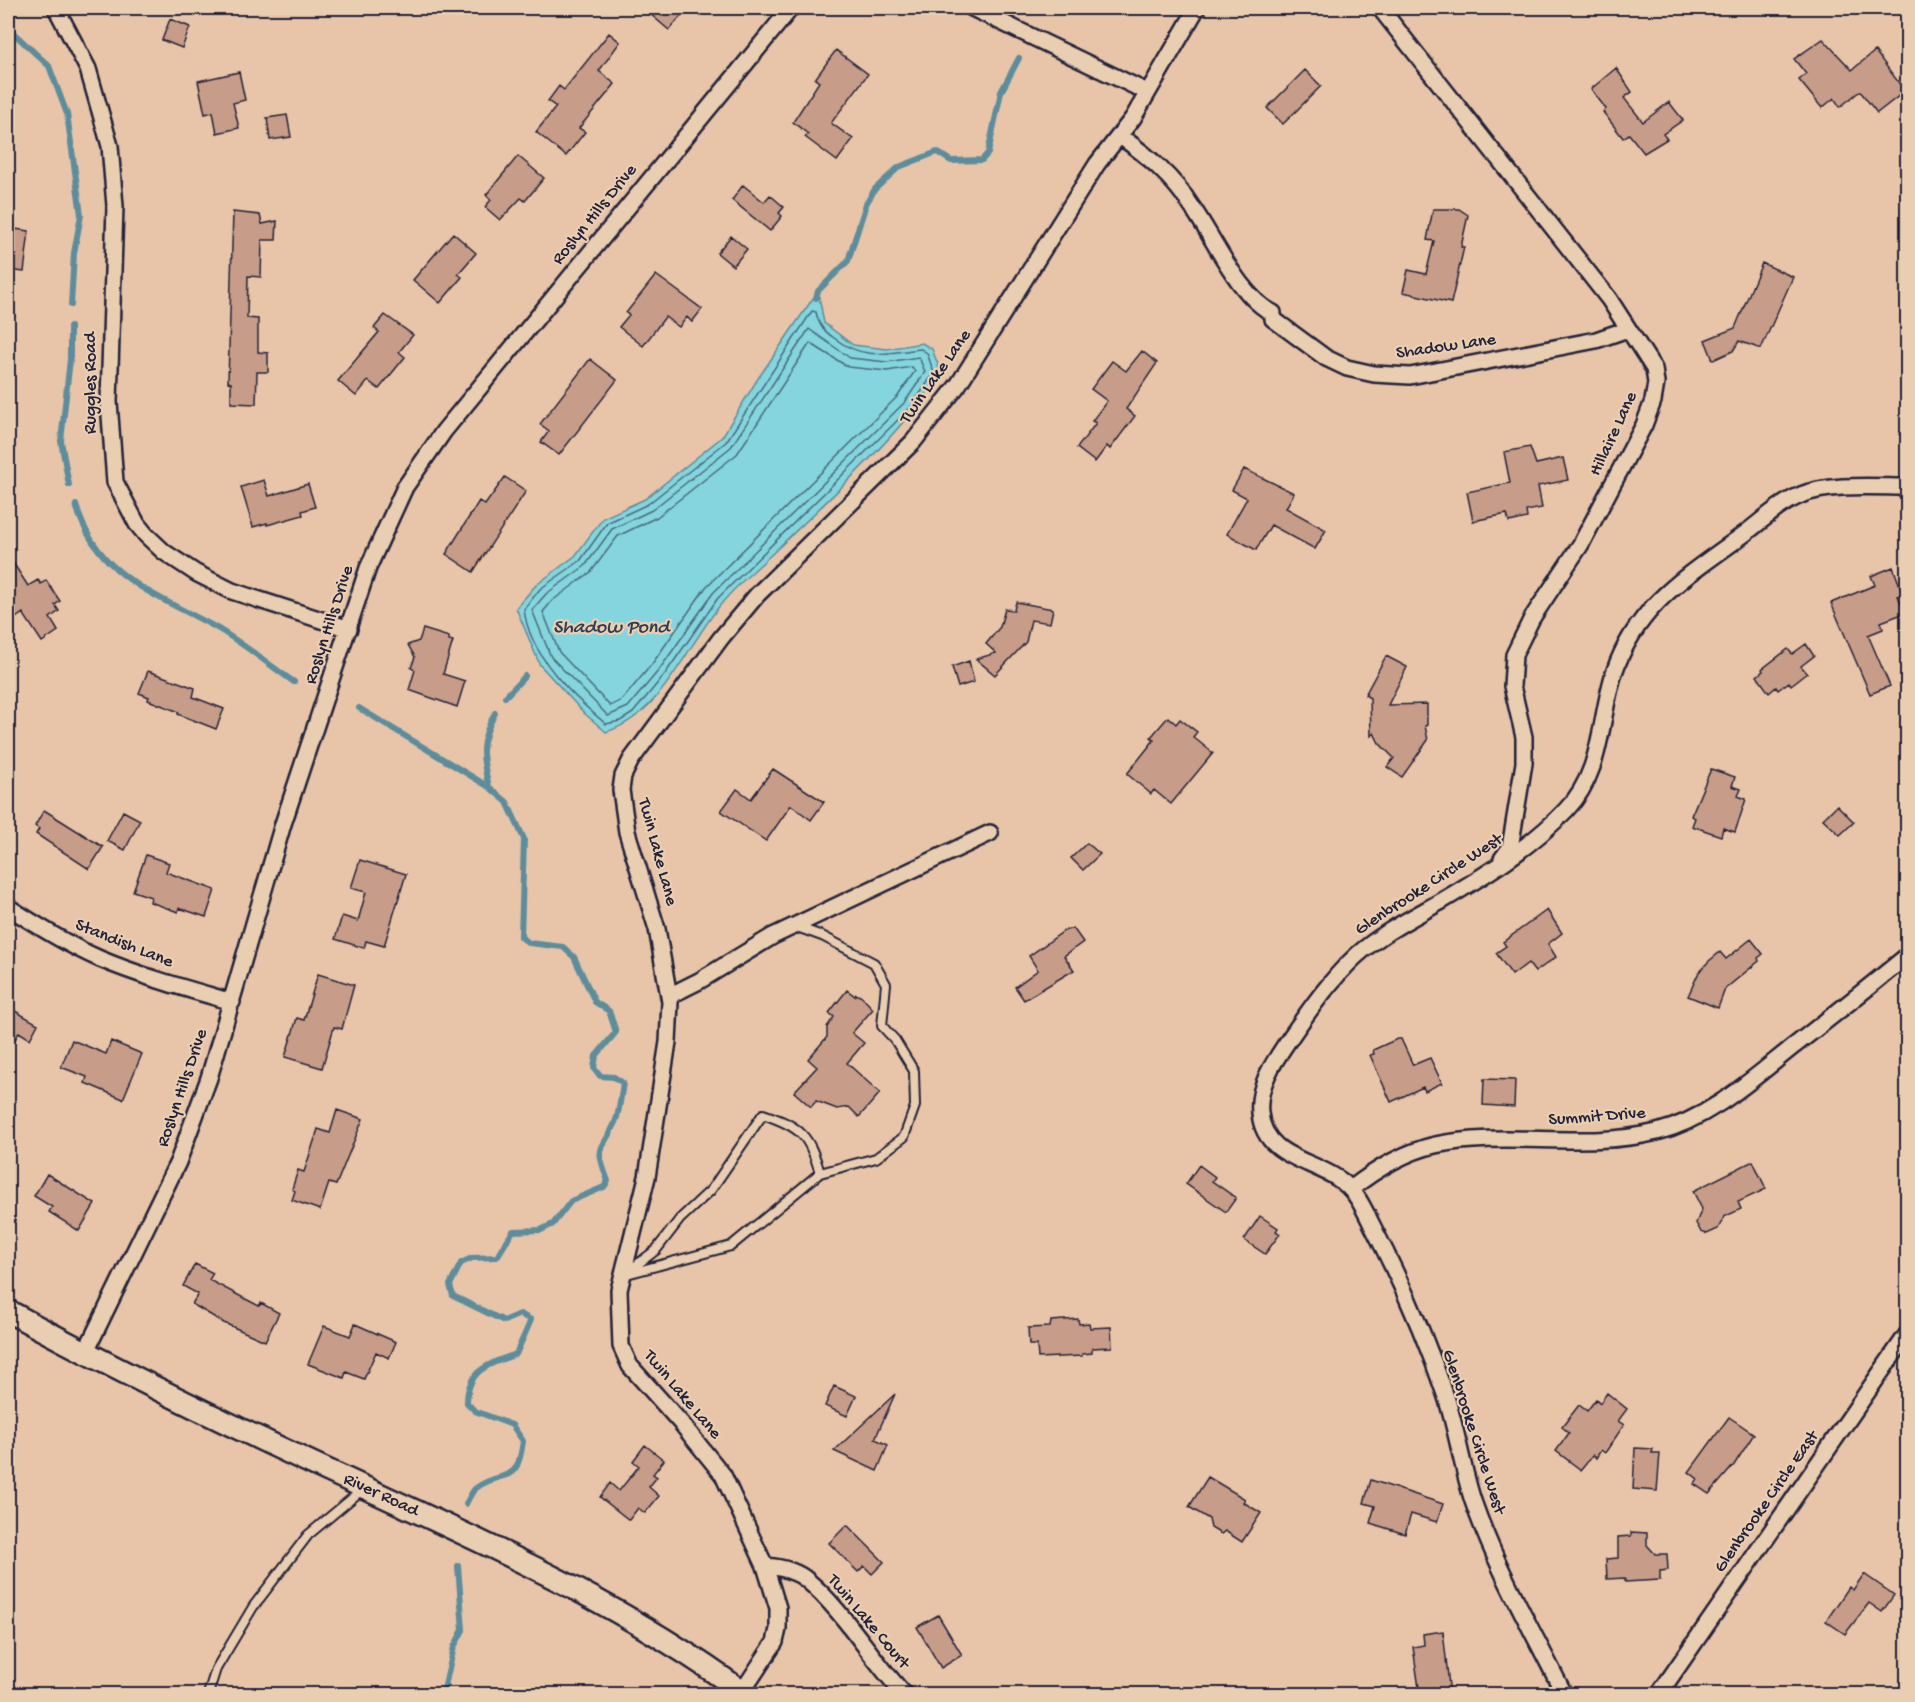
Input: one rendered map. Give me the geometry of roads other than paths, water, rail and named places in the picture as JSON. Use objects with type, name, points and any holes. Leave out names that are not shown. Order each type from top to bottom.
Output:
[{"type":"main road","name":"River Road","points":[[8,1311],[85,1353],[573,1585],[658,1635],[743,1693]]},
{"type":"street","name":"Ruggles Road","points":[[56,8],[88,69],[110,146],[116,206],[109,402],[115,482],[137,524],[146,535],[164,552],[195,573],[232,591],[349,629]]},
{"type":"street","name":"Roslyn Hills Drive","points":[[85,1353],[178,1162],[209,1078],[283,824],[368,568],[405,487],[444,431],[791,8]]},
{"type":"street","points":[[972,8],[1147,92]]},
{"type":"street","name":"Twin Lake Lane","points":[[743,1693],[775,1642],[778,1629],[778,1608],[765,1566],[723,1475],[681,1423],[637,1376],[624,1356],[621,1346],[618,1306],[623,1275],[647,1177],[661,1094],[668,1042],[669,996],[657,929],[627,832],[622,803],[623,776],[631,760],[721,638],[757,595],[913,442],[932,420],[958,385],[1098,164],[1120,136],[1197,8]]},
{"type":"street","name":"Hillaire Lane","points":[[1380,8],[1609,299],[1654,369],[1656,383],[1653,402],[1644,425],[1581,544],[1517,645],[1511,676],[1524,737],[1524,762],[1510,848],[1499,864]]},
{"type":"street","name":"Shadow Lane","points":[[1120,136],[1148,155],[1172,180],[1244,287],[1262,308],[1273,313],[1273,319],[1291,334],[1326,358],[1347,368],[1374,374],[1410,376],[1596,340],[1628,329]]},
{"type":"street","name":"Glenbrooke Circle West","points":[[1564,1695],[1490,1544],[1472,1498],[1441,1386],[1382,1245],[1351,1189],[1338,1178],[1290,1156],[1272,1142],[1260,1117],[1260,1098],[1266,1079],[1312,1007],[1359,954],[1386,933],[1499,864],[1545,831],[1586,786],[1594,765],[1616,667],[1642,616],[1669,589],[1776,509],[1802,494],[1821,490],[1908,487]]},
{"type":"street","points":[[669,996],[794,926],[990,833]]},
{"type":"street","name":"Standish Lane","points":[[8,907],[58,938],[99,958],[144,976],[232,1002]]},
{"type":"street","name":"Summit Drive","points":[[1351,1189],[1371,1173],[1433,1146],[1464,1141],[1558,1141],[1627,1137],[1656,1132],[1682,1124],[1712,1108],[1755,1076],[1908,955]]},
{"type":"street","name":"Glenbrooke Circle East","points":[[1659,1695],[1908,1333]]},
{"type":"street","name":"Twin Lake Court","points":[[765,1566],[792,1571],[807,1580],[825,1598],[880,1670],[904,1695]]},
{"type":"lane","points":[[623,1275],[731,1246],[820,1173],[876,1158],[904,1137],[915,1106],[914,1071],[895,1040],[882,1026],[886,984],[874,963],[822,936],[794,926]]},
{"type":"lane","points":[[623,1275],[656,1250],[680,1219],[711,1190],[763,1114],[788,1122],[812,1144],[820,1173]]},
{"type":"lane","points":[[208,1695],[216,1669],[253,1607],[308,1534],[365,1488]]},
{"type":"water","name":"Shadow Pond","points":[[818,291],[824,323],[853,345],[887,349],[922,343],[932,349],[941,373],[904,421],[864,465],[728,596],[658,695],[626,723],[606,732],[584,713],[540,665],[516,608],[536,585],[575,556],[603,518],[645,499],[722,437],[757,380]]},
{"type":"waterway","points":[[8,28],[49,66],[67,114],[81,215],[74,253],[71,305]]},
{"type":"waterway","points":[[816,298],[818,291],[848,261],[866,204],[875,189],[899,167],[937,152],[951,161],[982,160],[988,153],[1001,92],[1019,58]]},
{"type":"waterway","points":[[69,485],[61,441],[70,359],[70,327]]},
{"type":"waterway","points":[[76,505],[86,530],[98,550],[131,581],[225,633],[294,682]]},
{"type":"waterway","points":[[505,697],[525,676]]},
{"type":"waterway","points":[[359,708],[489,787],[507,802],[524,839],[521,937],[529,943],[563,947],[574,957],[595,1002],[609,1011],[616,1032],[596,1056],[594,1068],[600,1076],[614,1077],[623,1083],[616,1120],[601,1153],[608,1181],[604,1187],[571,1201],[553,1224],[541,1230],[513,1231],[497,1257],[472,1258],[461,1263],[450,1285],[453,1296],[504,1321],[520,1314],[531,1320],[516,1354],[481,1369],[471,1382],[467,1403],[475,1411],[512,1425],[523,1441],[520,1456],[513,1471],[476,1488],[466,1504]]},
{"type":"waterway","points":[[489,787],[483,749],[486,733],[495,713]]},
{"type":"waterway","points":[[443,1694],[454,1647],[463,1630],[458,1566]]}]
